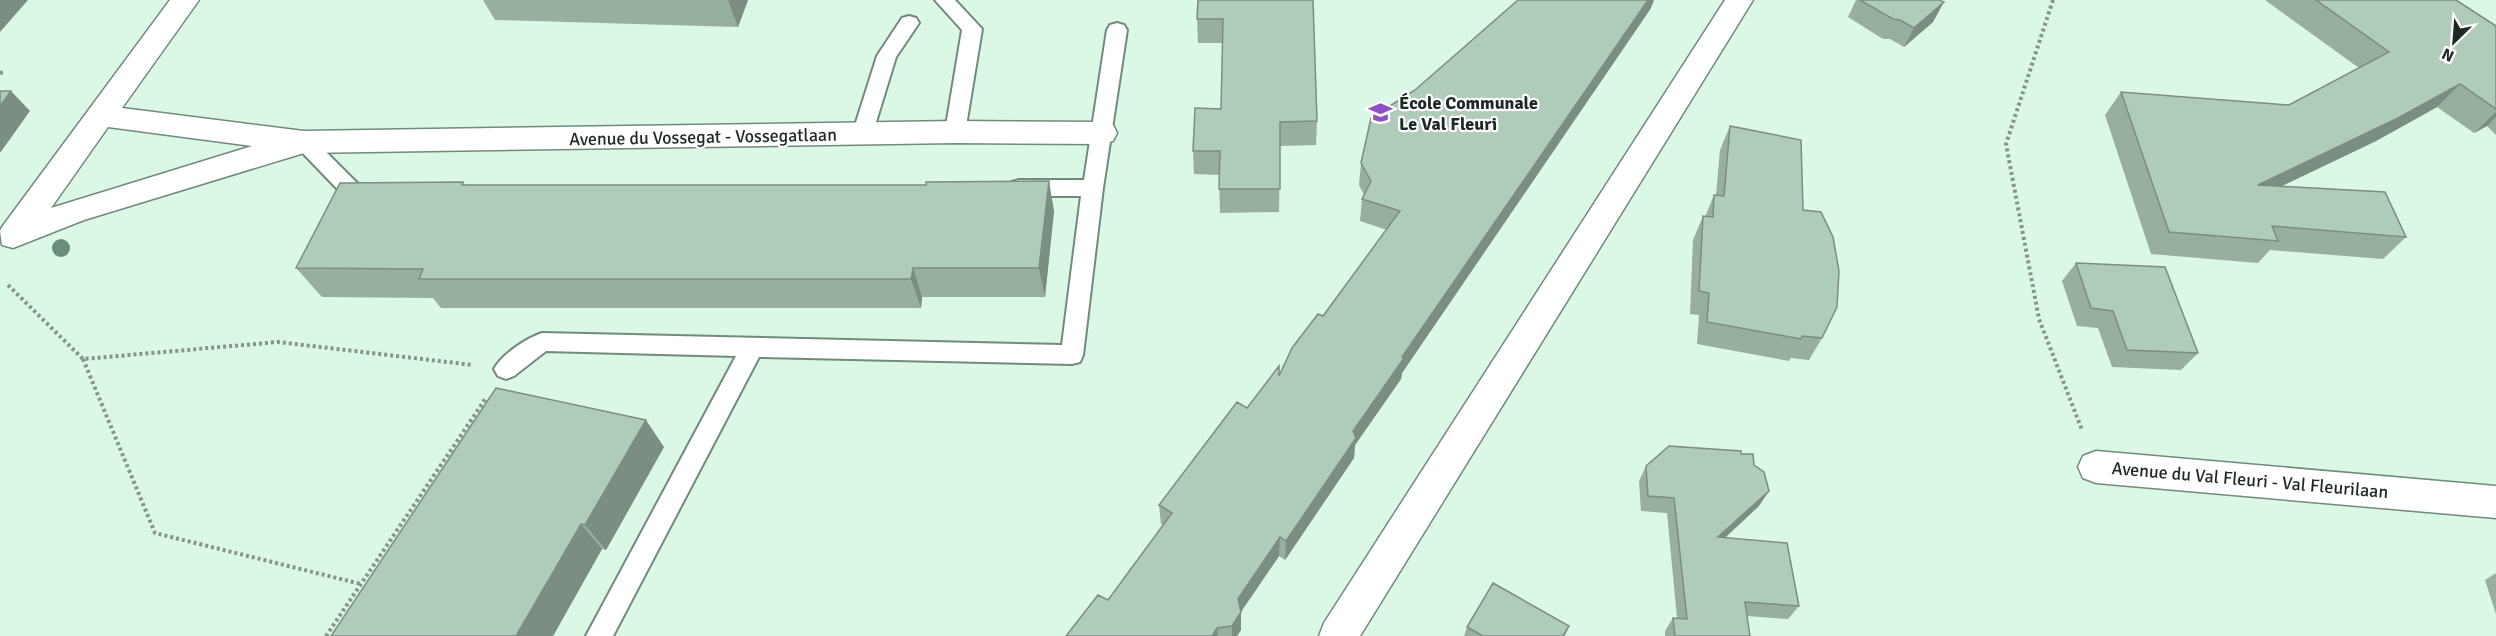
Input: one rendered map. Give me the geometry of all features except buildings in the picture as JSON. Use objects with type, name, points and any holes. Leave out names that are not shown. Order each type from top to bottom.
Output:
[{"type":"street","points":[[7,241],[102,116],[124,82],[185,0]]},
{"type":"street","points":[[1338,636],[1739,0]]},
{"type":"street","name":"Avenue du Vossegat - Vossegatlaan","points":[[102,116],[304,142],[955,132],[1102,134]]},
{"type":"street","name":"Avenue du Vossegat - Vossegatlaan","points":[[7,241],[74,211],[304,142]]},
{"type":"street","name":"Avenue du Val Fleuri - Val Fleurilaan","points":[[2096,467],[2496,502]]},
{"type":"lane","points":[[955,132],[972,29],[956,5]]},
{"type":"lane","points":[[862,135],[887,56],[909,24]]},
{"type":"lane","points":[[506,369],[542,342],[1072,355],[1093,188],[1118,30]]},
{"type":"lane","points":[[304,142],[353,192],[389,192]]},
{"type":"lane","points":[[997,188],[1093,188]]},
{"type":"lane","points":[[599,636],[752,348]]},
{"type":"path","name":"Avenue du Val Fleuri - Val Fleurilaan","points":[[2054,0],[2044,22],[2006,144],[2039,320],[2096,467]]},
{"type":"path","points":[[8,285],[83,359],[155,533],[361,584]]},
{"type":"path","points":[[83,359],[278,342],[506,369],[326,636]]},
{"type":"place","name":"École Communale Le Val Fleuri","points":[[1381,113]]}]
